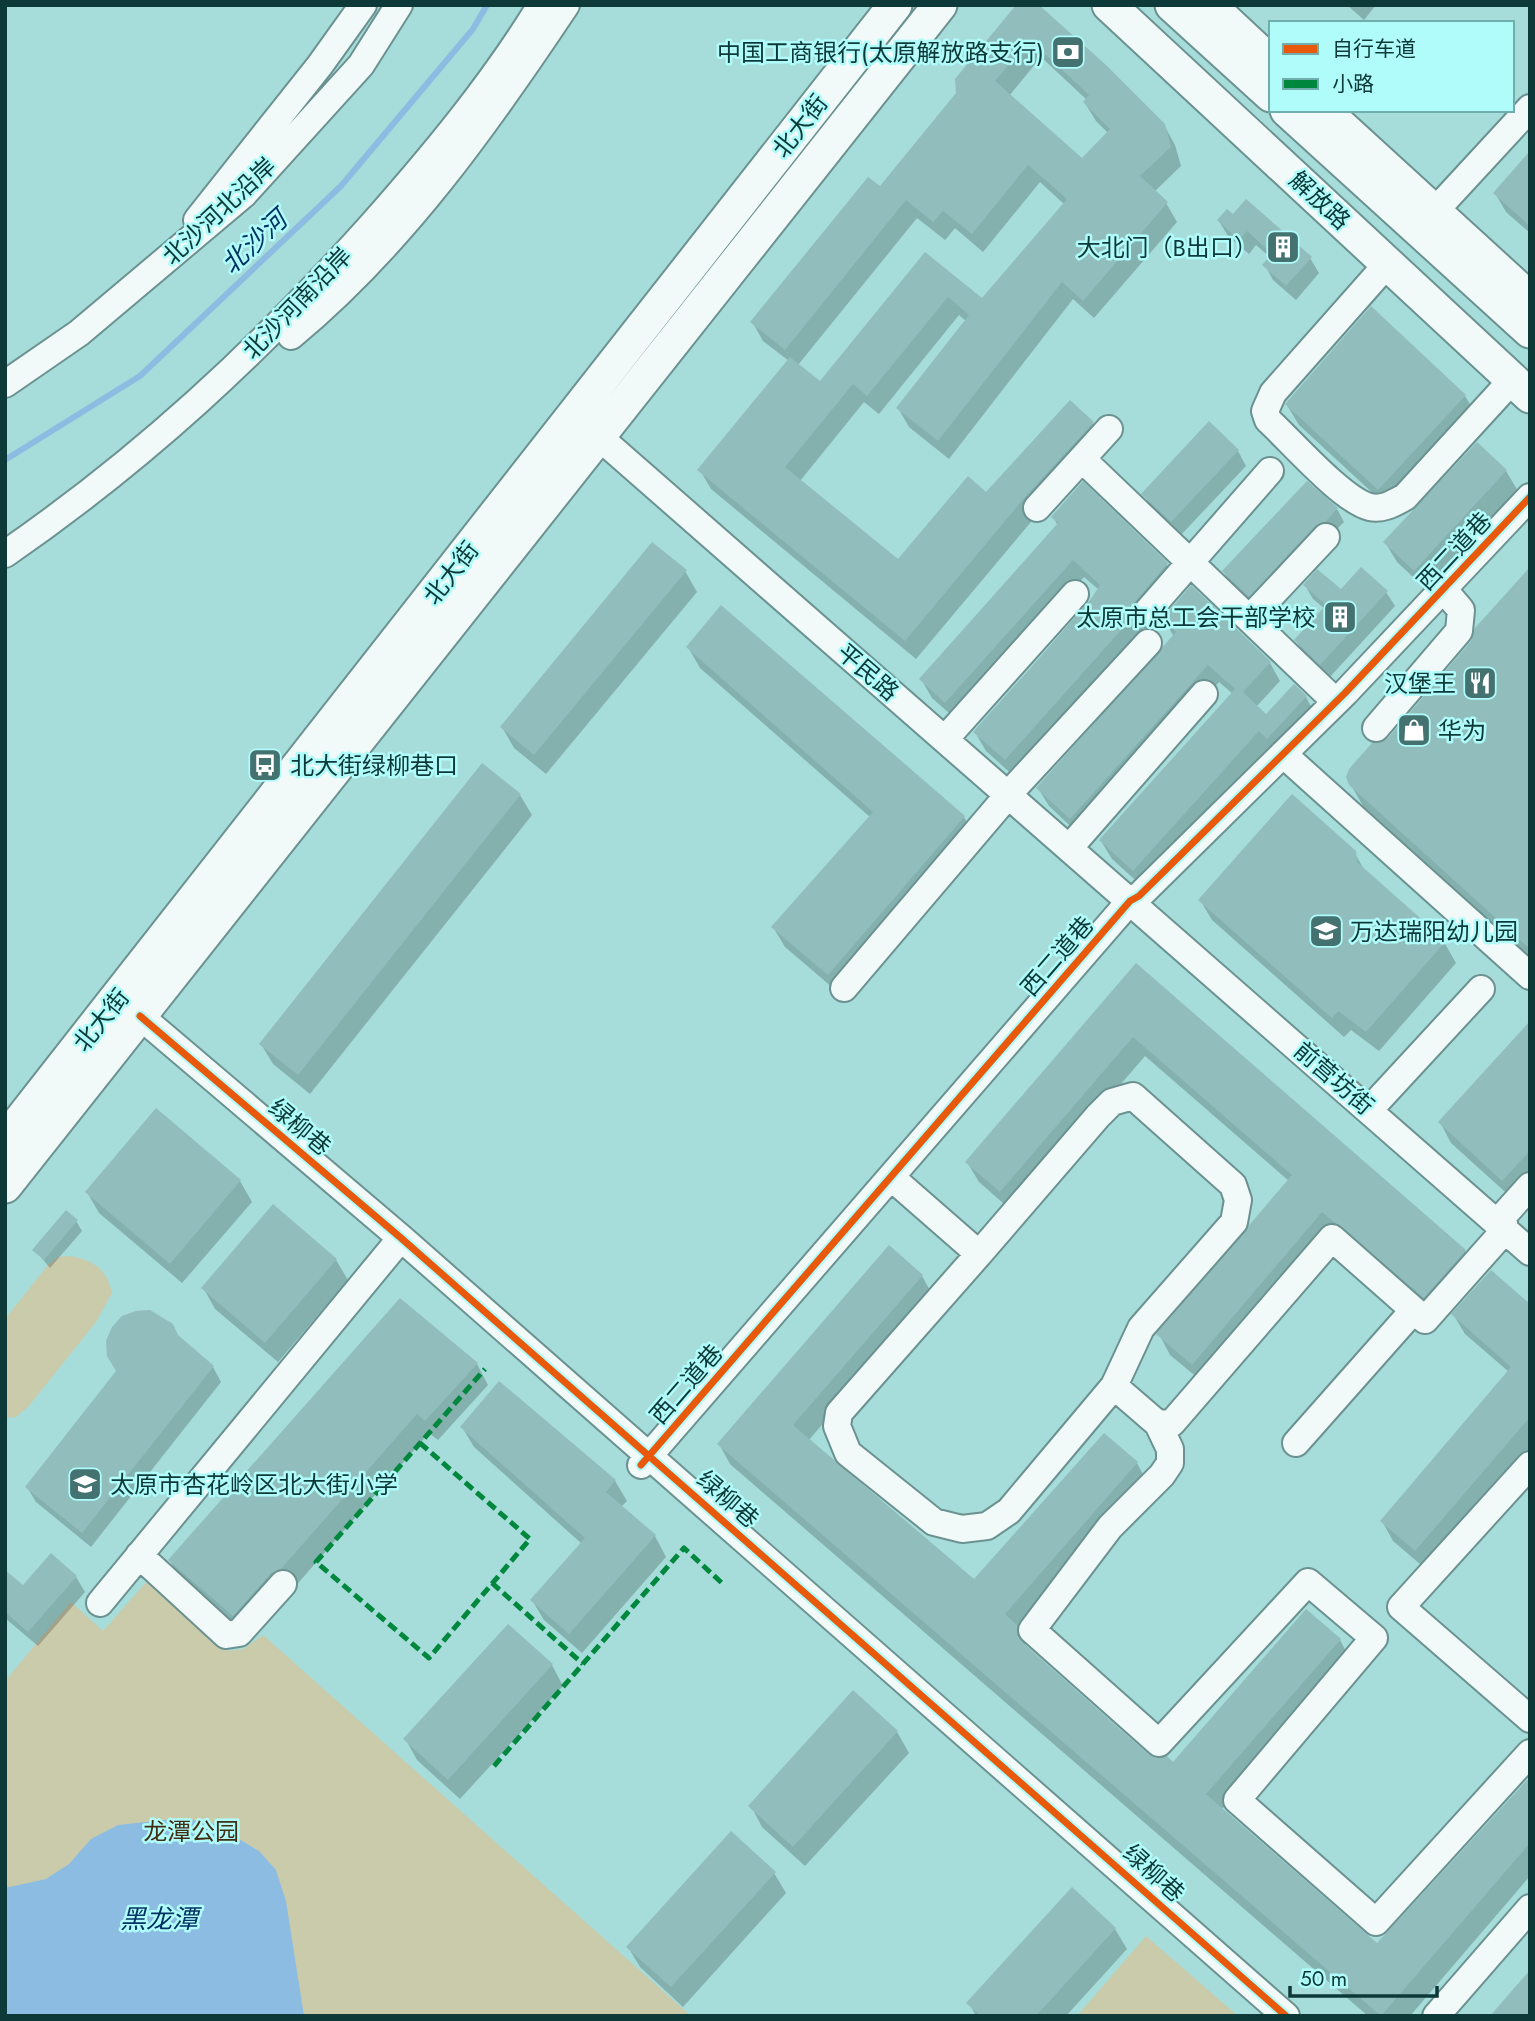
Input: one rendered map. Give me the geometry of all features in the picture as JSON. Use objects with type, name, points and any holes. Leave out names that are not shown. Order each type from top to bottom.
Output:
[{"type":"main road","name":"北大街","points":[[5,1140],[895,5]]},
{"type":"main road","points":[[5,1186],[940,5]]},
{"type":"main road","name":"解放路","points":[[1109,5],[1388,263],[1524,380]]},
{"type":"main road","name":"解放路","points":[[1135,5],[1524,380]]},
{"type":"main road","points":[[1172,5],[1269,93]]},
{"type":"main road","points":[[1209,5],[1269,60]]},
{"type":"main road","name":"解放路","points":[[1289,112],[1530,331]]},
{"type":"main road","points":[[1325,112],[1530,299]]},
{"type":"street","points":[[148,275],[193,225],[320,65],[363,5]]},
{"type":"street","name":"北沙河北沿岸","points":[[5,384],[79,334],[244,194],[361,65],[399,5]]},
{"type":"street","name":"北沙河南沿岸","points":[[7,547],[92,493],[166,433],[303,303],[435,155],[541,5]]},
{"type":"street","points":[[227,375],[287,339],[342,293],[413,216],[510,89],[566,5]]},
{"type":"street","points":[[1434,212],[1530,108]]},
{"type":"street","points":[[1388,263],[1273,393],[1265,411],[1268,420],[1353,501],[1373,508],[1388,506],[1405,497],[1524,380]]},
{"type":"street","points":[[1037,508],[1109,429]]},
{"type":"street","name":"平民路","points":[[602,433],[1073,843],[1135,901]]},
{"type":"street","points":[[1082,458],[1336,702]]},
{"type":"street","points":[[1146,613],[1270,471]]},
{"type":"street","name":"西二道巷","points":[[647,1462],[895,1181],[1135,901],[1336,702],[1530,498]]},
{"type":"street","points":[[1250,618],[1326,537]]},
{"type":"street","points":[[1376,728],[1459,631],[1461,610],[1444,590]]},
{"type":"street","points":[[948,735],[1075,594]]},
{"type":"street","points":[[844,988],[1012,791],[1148,643]]},
{"type":"street","points":[[1073,843],[1204,694]]},
{"type":"street","points":[[1283,754],[1530,976]]},
{"type":"street","name":"前营坊街","points":[[1135,901],[1504,1223],[1530,1252]]},
{"type":"street","points":[[1372,1106],[1481,989]]},
{"type":"street","name":"绿柳巷","points":[[136,1022],[1286,2016]]},
{"type":"street","points":[[1133,1096],[1233,1185],[1238,1200],[1234,1222],[1140,1328],[1114,1386],[1009,1511],[987,1526],[962,1529],[934,1522],[848,1453],[837,1426],[839,1413],[979,1254],[1098,1116],[1112,1102],[1133,1096]]},
{"type":"street","points":[[895,1181],[979,1254]]},
{"type":"street","points":[[1158,1424],[1172,1423],[1332,1238],[1425,1320],[1504,1223],[1530,1186]]},
{"type":"street","name":"前营坊街","points":[[1504,1223],[1530,1240]]},
{"type":"street","points":[[100,1603],[396,1244]]},
{"type":"street","points":[[1296,1443],[1412,1311]]},
{"type":"street","points":[[1114,1386],[1158,1424],[1170,1448],[1170,1463],[1162,1475],[1110,1527],[1043,1612],[1032,1630],[1042,1639],[1160,1742],[1308,1582],[1374,1638],[1237,1800],[1376,1922],[1530,1753]]},
{"type":"street","name":"绿柳巷","points":[[647,1462],[1264,2016]]},
{"type":"street","points":[[1530,1465],[1401,1607],[1530,1719]]},
{"type":"street","points":[[139,1555],[226,1634],[239,1633],[283,1584]]},
{"type":"street","points":[[1436,2016],[1530,1908]]},
{"type":"street","points":[[1448,2016],[1530,1923]]},
{"type":"green space","points":[[70,1256],[86,1260],[98,1267],[107,1278],[112,1293],[96,1322],[28,1407],[16,1417],[5,1418],[5,1319],[48,1265],[58,1257]]},
{"type":"green space","name":"龙潭公园","points":[[148,1580],[227,1651],[243,1649],[263,1635],[691,2016],[5,2016],[5,1681],[71,1602],[103,1631]]},
{"type":"green space","points":[[1146,1936],[1238,2016],[1077,2016]]},
{"type":"water","name":"黑龙潭","points":[[173,1819],[209,1821],[259,1851],[276,1870],[286,1901],[304,2016],[5,2016],[5,1888],[46,1879],[69,1864],[91,1839],[118,1825]]},
{"type":"building","points":[[1016,5],[1039,5],[1106,65],[1165,124],[1171,147],[1140,176],[1168,202],[1083,301],[1062,282],[938,441],[896,408],[969,315],[948,297],[867,396],[853,384],[785,467],[898,559],[968,476],[986,492],[1070,400],[1094,422],[1025,497],[905,641],[697,470],[790,357],[820,381],[925,252],[982,298],[1067,199],[1028,165],[972,234],[943,211],[933,222],[906,200],[785,350],[750,322],[868,177],[880,186],[956,93],[955,79]],"holes":[[[1030,40],[1089,95],[1083,102],[1110,129],[1082,158],[995,81]]]},
{"type":"building","points":[[1530,151],[1530,226],[1493,193]]},
{"type":"building","name":"大北门（B出口）","points":[[1246,199],[1312,257],[1286,286],[1262,265],[1272,254],[1247,231],[1239,240],[1217,220],[1227,209],[1233,214]]},
{"type":"building","points":[[1371,306],[1466,395],[1378,490],[1285,404]]},
{"type":"building","points":[[1209,421],[1239,450],[1171,522],[1141,494]]},
{"type":"building","points":[[1477,442],[1507,470],[1414,571],[1383,542]]},
{"type":"building","points":[[1083,481],[1168,563],[1134,603],[1131,619],[1005,760],[973,732],[1087,605],[1100,585],[1073,560],[945,703],[919,679],[1058,523],[1051,517]]},
{"type":"building","points":[[1307,481],[1338,508],[1325,522],[1315,526],[1249,597],[1222,571]]},
{"type":"building","points":[[652,542],[687,570],[534,755],[500,727]]},
{"type":"building","name":"太原市总工会干部学校","points":[[1361,567],[1388,591],[1320,665],[1294,640],[1326,605],[1303,585],[1317,569],[1341,589]]},
{"type":"building","points":[[1530,567],[1530,949],[1349,785],[1346,777],[1349,769],[1372,743],[1388,738],[1471,641],[1475,628]]},
{"type":"building","points":[[1191,585],[1271,662],[1243,692],[1266,714],[1294,684],[1307,696],[1267,739],[1259,731],[1133,871],[1099,840],[1235,689],[1208,665],[1070,819],[1036,788],[1176,632],[1162,619]]},
{"type":"building","points":[[721,605],[965,816],[828,975],[771,927],[873,812],[686,647]]},
{"type":"building","points":[[482,763],[521,794],[298,1075],[259,1044]]},
{"type":"building","name":"万达瑞阳幼儿园","points":[[1292,794],[1356,851],[1357,862],[1446,941],[1366,1032],[1338,1011],[1332,1018],[1198,900]]},
{"type":"building","points":[[1136,963],[1466,1250],[1424,1298],[1322,1212],[1192,1365],[1156,1334],[1292,1175],[1133,1037],[1000,1192],[965,1162]]},
{"type":"building","points":[[1530,1021],[1530,1151],[1502,1181],[1438,1122]]},
{"type":"building","points":[[156,1108],[241,1180],[170,1264],[85,1192]]},
{"type":"building","points":[[273,1204],[337,1259],[265,1343],[201,1288]]},
{"type":"building","points":[[66,1210],[78,1220],[44,1260],[32,1250]]},
{"type":"building","points":[[889,1245],[923,1275],[793,1425],[974,1579],[1104,1433],[1138,1462],[1005,1614],[1017,1625],[1017,1635],[1022,1642],[1149,1755],[1156,1758],[1167,1756],[1173,1762],[1306,1609],[1341,1639],[1206,1794],[1377,1943],[1530,1777],[1530,1843],[1381,2016],[717,1444]]},
{"type":"building","points":[[1491,1270],[1530,1304],[1530,1417],[1415,1551],[1380,1521],[1511,1367],[1451,1314]]},
{"type":"building","points":[[400,1298],[478,1363],[425,1421],[417,1414],[281,1569],[271,1573],[233,1616],[168,1560]]},
{"type":"building","points":[[150,1310],[173,1324],[178,1335],[214,1366],[82,1533],[25,1487],[116,1371],[107,1356],[106,1341],[112,1327],[122,1316]]},
{"type":"building","points":[[499,1381],[616,1480],[606,1492],[656,1535],[569,1634],[530,1600],[585,1538],[460,1427]]},
{"type":"building","points":[[51,1553],[77,1576],[28,1632],[5,1612],[5,1570],[23,1585]]},
{"type":"building","points":[[508,1624],[553,1664],[448,1780],[403,1739]]},
{"type":"building","points":[[853,1690],[898,1731],[793,1847],[748,1806]]},
{"type":"building","points":[[731,1831],[776,1872],[671,1987],[626,1947]]},
{"type":"building","points":[[1072,1887],[1116,1928],[1036,2016],[981,2016],[966,2003]]},
{"type":"building","points":[[1530,1970],[1530,2016],[1490,2016]]},
{"type":"waterway","name":"北沙河","points":[[5,460],[140,376],[341,186],[473,29],[487,5]]},
{"type":"marked path","points":[[420,1443],[530,1539],[429,1658],[316,1562],[485,1369]]},
{"type":"marked path","points":[[494,1766],[684,1548],[723,1584]]},
{"type":"marked path","points":[[492,1583],[583,1664]]},
{"type":"cycle path","points":[[641,1465],[1130,901],[1139,896],[1345,693],[1530,497]]},
{"type":"cycle path","points":[[140,1016],[401,1238],[1286,2016]]},
{"type":"place","name":"中国工商银行(太原解放路支行)","points":[[1068,52]]},
{"type":"place","name":"大北门（B出口）","points":[[1283,247]]},
{"type":"place","name":"太原市总工会干部学校","points":[[1340,617]]},
{"type":"place","name":"汉堡王","points":[[1480,683]]},
{"type":"place","name":"华为","points":[[1414,730]]},
{"type":"place","name":"北大街绿柳巷口","points":[[265,765]]},
{"type":"place","name":"万达瑞阳幼儿园","points":[[1326,931]]},
{"type":"place","name":"太原市杏花岭区北大街小学","points":[[85,1484]]}]
